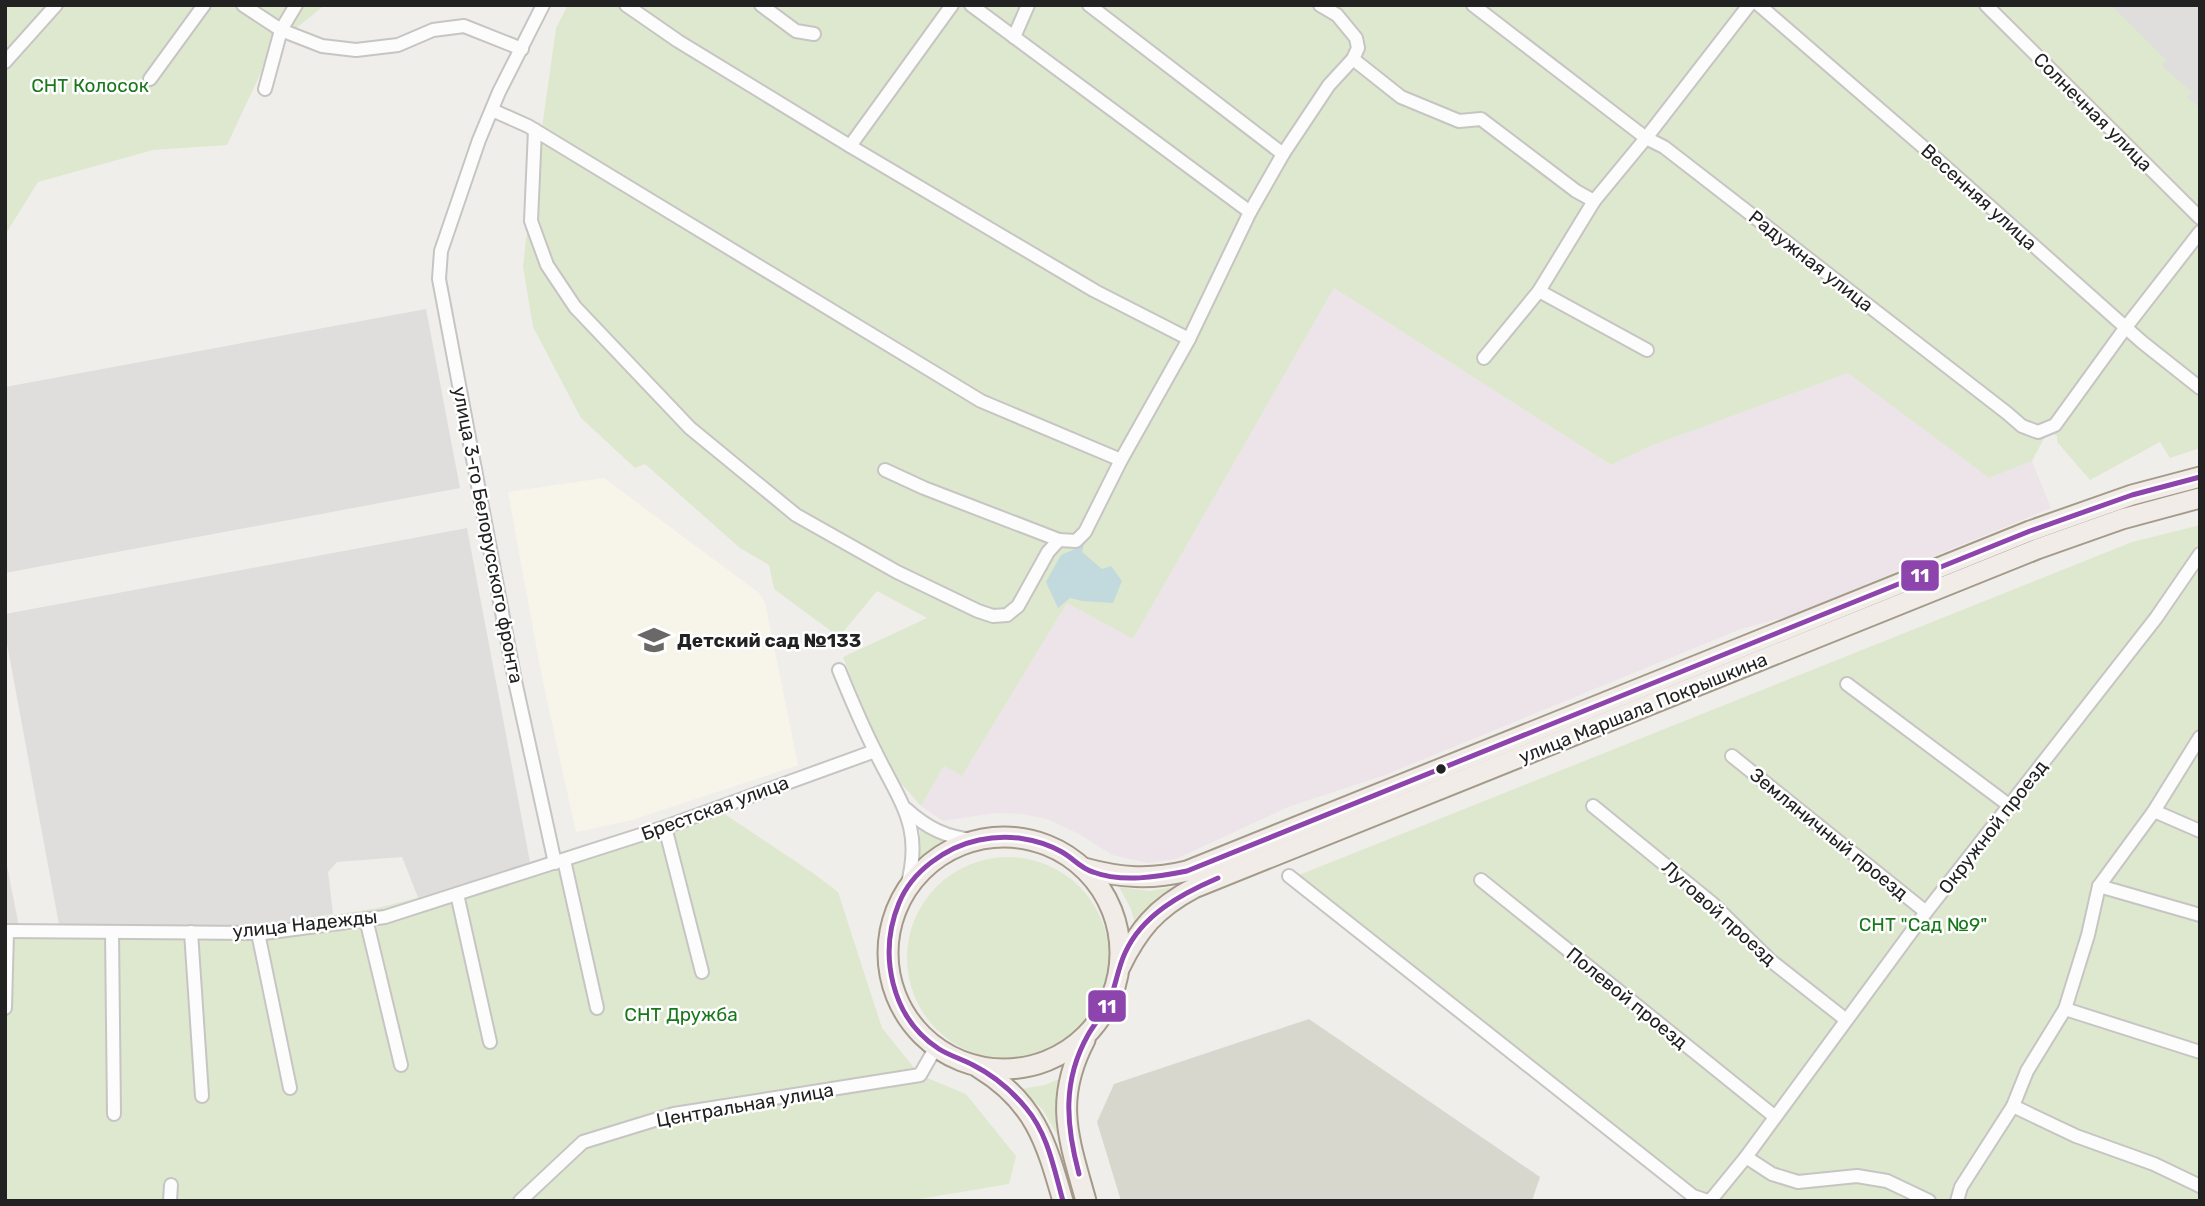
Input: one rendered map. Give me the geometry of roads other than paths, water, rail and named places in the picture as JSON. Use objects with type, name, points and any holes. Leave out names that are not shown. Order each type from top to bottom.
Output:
[{"type":"main road","name":"улица Маршала Покрышкина","points":[[1084,868],[1113,875],[1144,878],[1187,871],[2018,536],[2116,500],[2200,477]]},
{"type":"main road","name":"улица Маршала Покрышкина","points":[[1119,967],[1135,939],[1157,912],[1194,888],[2025,554],[2122,519],[2200,498]]},
{"type":"main road","points":[[1086,1201],[1070,1146],[1066,1107],[1075,1063],[1089,1032],[1106,1009],[1117,982],[1120,938],[1112,910],[1098,885],[1084,868],[1060,851],[1033,840],[1004,837],[975,840],[954,848],[924,868],[906,890],[890,931],[890,975],[906,1015],[925,1038],[961,1061],[1012,1069],[1040,1063],[1066,1051],[1089,1032]]},
{"type":"main road","points":[[975,1065],[1006,1088],[1035,1121],[1049,1153],[1063,1201]]},
{"type":"street","points":[[5,62],[56,5]]},
{"type":"street","points":[[150,79],[204,5]]},
{"type":"street","points":[[243,5],[281,30],[322,46],[356,50],[398,46],[433,30],[464,26],[522,49]]},
{"type":"street","points":[[265,89],[281,30],[296,5]]},
{"type":"street","name":"улица 3-го Белорусского фронта","points":[[543,5],[492,110],[441,251],[439,279],[514,681],[597,1008]]},
{"type":"street","points":[[626,5],[678,41],[850,146],[1096,291],[1189,339]]},
{"type":"street","points":[[761,5],[796,31],[814,34]]},
{"type":"street","points":[[850,146],[952,5]]},
{"type":"street","points":[[971,5],[1250,212]]},
{"type":"street","points":[[1014,37],[1028,5]]},
{"type":"street","points":[[1089,5],[1283,154]]},
{"type":"street","points":[[885,470],[924,488],[1059,540],[1076,541],[1085,532],[1121,460],[1189,339],[1250,212],[1283,154],[1329,85],[1353,59],[1358,48],[1356,38],[1337,15],[1320,5]]},
{"type":"street","name":"Радужная улица","points":[[1473,5],[1646,138],[1664,147],[2022,426],[2038,432],[2056,425],[2126,327],[2200,232]]},
{"type":"street","points":[[1484,358],[1539,291],[1594,201],[1749,5]]},
{"type":"street","name":"Весенняя улица","points":[[1759,5],[2126,327],[2200,388]]},
{"type":"street","name":"Солнечная улица","points":[[1986,5],[2200,218]]},
{"type":"street","points":[[1353,59],[1401,97],[1460,121],[1481,119],[1576,191],[1594,201]]},
{"type":"street","points":[[492,110],[535,130],[981,401],[1121,460]]},
{"type":"street","points":[[535,130],[531,221],[547,265],[575,307],[690,428],[796,515],[897,572],[993,616],[1007,615],[1018,606],[1048,552],[1059,540]]},
{"type":"street","points":[[1539,291],[1647,350]]},
{"type":"street","name":"Окружной проезд","points":[[1709,1201],[1746,1157],[1926,912],[2156,618],[2200,554]]},
{"type":"street","points":[[839,670],[875,751],[906,809],[911,825],[913,855],[906,890]]},
{"type":"street","points":[[1847,684],[2010,806]]},
{"type":"street","points":[[1957,1201],[1961,1187],[2013,1106],[2027,1071],[2065,1009],[2088,935],[2099,886],[2154,811],[2200,737]]},
{"type":"street","name":"Брестская улица","points":[[559,861],[665,827],[875,751]]},
{"type":"street","name":"Земляничный проезд","points":[[1732,757],[1926,912]]},
{"type":"street","name":"Луговой проезд","points":[[1593,806],[1713,904],[1770,960],[1845,1019]]},
{"type":"street","points":[[906,809],[919,821],[943,834],[975,840]]},
{"type":"street","points":[[2154,811],[2200,831]]},
{"type":"street","points":[[665,827],[702,972]]},
{"type":"street","name":"улица Надежды","points":[[6,931],[258,933],[385,917],[559,861]]},
{"type":"street","points":[[1289,876],[1693,1196],[1709,1201]]},
{"type":"street","name":"Полевой проезд","points":[[1480,880],[1774,1116]]},
{"type":"street","points":[[2099,886],[2200,915]]},
{"type":"street","points":[[457,894],[490,1042]]},
{"type":"street","points":[[366,919],[401,1065]]},
{"type":"street","points":[[5,1008],[6,931]]},
{"type":"street","points":[[112,932],[114,1114]]},
{"type":"street","points":[[191,932],[202,1096]]},
{"type":"street","points":[[258,933],[290,1088]]},
{"type":"street","points":[[2065,1009],[2200,1052]]},
{"type":"street","name":"Центральная улица","points":[[520,1201],[583,1142],[674,1114],[920,1075],[936,1047]]},
{"type":"street","points":[[2013,1106],[2076,1136],[2154,1164],[2200,1186]]},
{"type":"street","points":[[1746,1157],[1772,1174],[1798,1182],[1857,1176],[1886,1181],[1929,1201]]},
{"type":"street","points":[[170,1201],[171,1185]]},
{"type":"water","points":[[1084,545],[1082,552],[1102,569],[1111,566],[1122,581],[1113,603],[1070,598],[1058,608],[1046,582],[1061,555]]},
{"type":"place","name":"Детский сад №133","points":[[654,640]]},
{"type":"park label","name":"СНТ Колосок","points":[[90,85]]},
{"type":"park label","name":"СНТ \"Сад №9\"","points":[[1923,924]]},
{"type":"park label","name":"СНТ Дружба","points":[[681,1014]]}]
